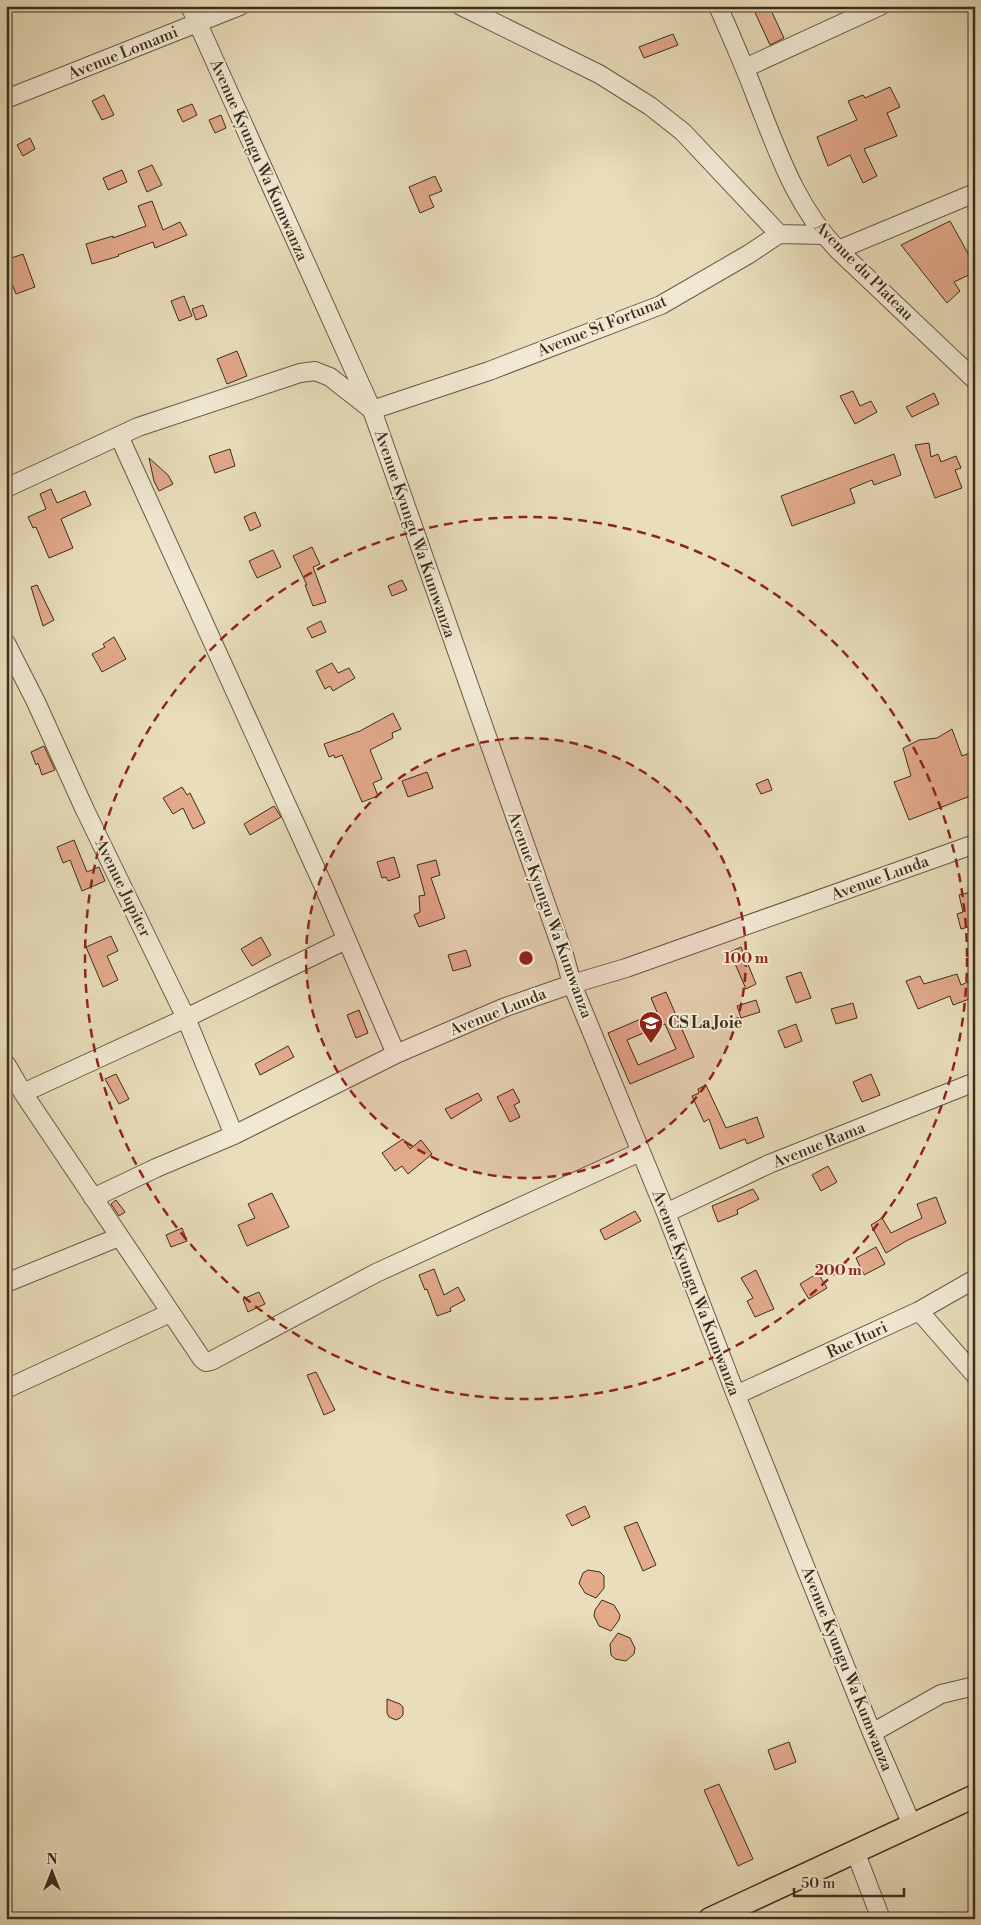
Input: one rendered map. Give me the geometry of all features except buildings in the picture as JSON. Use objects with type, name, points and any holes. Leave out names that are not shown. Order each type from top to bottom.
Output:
[{"type":"main road","points":[[710,1919],[975,1796]]},
{"type":"street","name":"Avenue Kyungu Wa Kumwanza","points":[[190,6],[372,410],[565,958],[572,984],[666,1213],[736,1395],[872,1733],[912,1825]]},
{"type":"street","name":"Avenue Lomami","points":[[6,99],[240,6]]},
{"type":"street","points":[[461,6],[599,74],[650,106],[683,132],[779,234],[823,234]]},
{"type":"street","name":"Avenue du Plateau","points":[[718,6],[745,68],[785,170],[805,208],[823,234],[838,250],[975,380]]},
{"type":"street","points":[[745,68],[880,6]]},
{"type":"street","points":[[838,250],[975,193]]},
{"type":"street","name":"Avenue St Fortunat","points":[[372,410],[490,371],[661,305],[749,254],[779,234]]},
{"type":"street","points":[[6,488],[138,427],[300,372],[316,371],[330,377],[372,410]]},
{"type":"street","points":[[119,436],[396,1054]]},
{"type":"street","name":"Avenue Jupiter","points":[[6,643],[36,702],[186,1018],[234,1135]]},
{"type":"street","name":"Avenue Lunda","points":[[93,1198],[156,1168],[234,1135],[396,1054],[503,1008],[626,968],[975,844]]},
{"type":"street","points":[[23,1093],[186,1018],[346,940]]},
{"type":"street","points":[[8,1071],[170,1313],[206,1362],[376,1273],[640,1152]]},
{"type":"street","name":"Avenue Rama","points":[[666,1213],[769,1164],[975,1082]]},
{"type":"street","points":[[6,1283],[119,1237]]},
{"type":"street","name":"Rue Ituri","points":[[736,1395],[918,1312],[975,1279]]},
{"type":"street","points":[[918,1312],[975,1375]]},
{"type":"street","points":[[6,1389],[170,1313]]},
{"type":"street","points":[[872,1733],[941,1694],[975,1686]]},
{"type":"street","points":[[855,1851],[881,1919]]},
{"type":"place","name":"CS La Joie","points":[[651,1044]]}]
